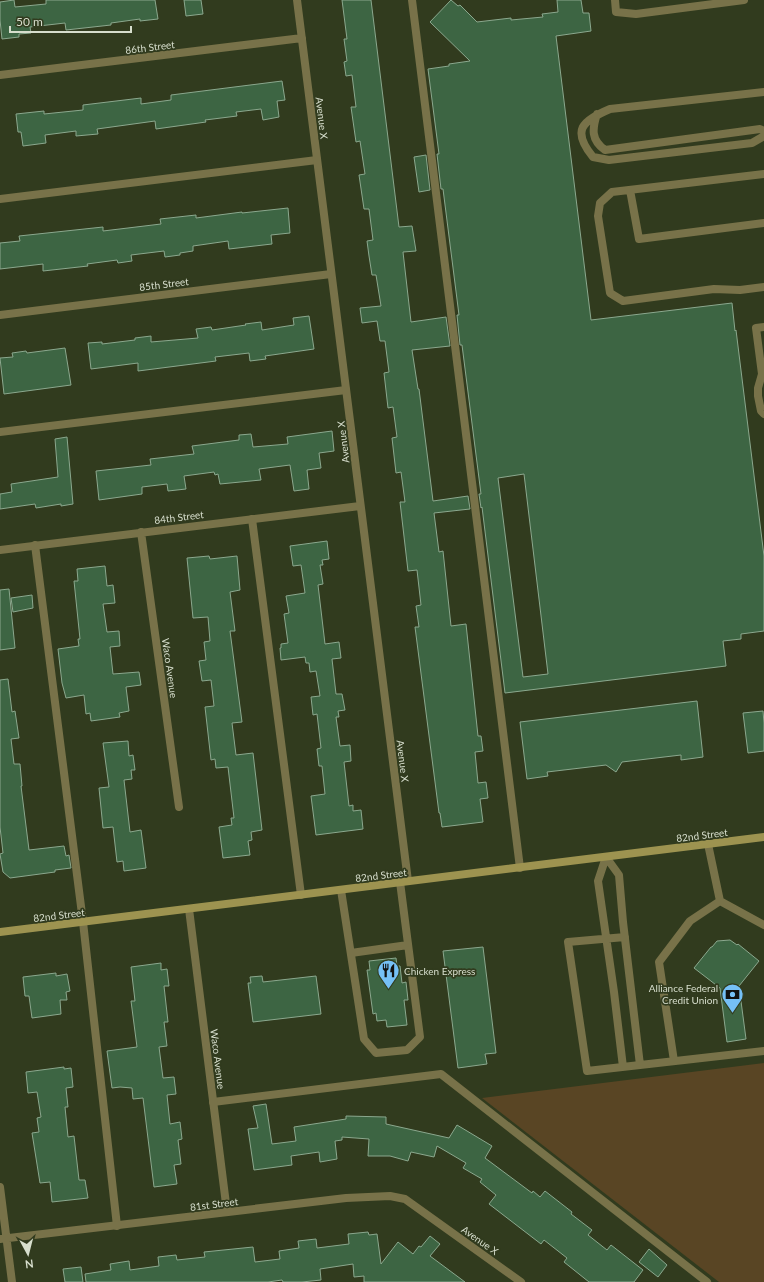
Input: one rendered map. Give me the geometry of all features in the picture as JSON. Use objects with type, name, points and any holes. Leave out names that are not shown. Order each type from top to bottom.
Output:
[{"type":"main road","name":"82nd Street","points":[[0,932],[764,837]]},
{"type":"street","name":"Avenue X","points":[[297,0],[346,390],[404,882],[408,945],[420,1037],[407,1050],[376,1053],[364,1039],[350,953]]},
{"type":"street","points":[[412,0],[520,868]]},
{"type":"street","points":[[615,0],[616,12],[636,14],[744,0]]},
{"type":"street","name":"86th Street","points":[[0,75],[302,38]]},
{"type":"street","points":[[764,92],[610,108],[597,114],[585,123],[581,133],[584,146],[593,157],[609,160],[752,143],[764,136]]},
{"type":"street","points":[[597,114],[594,125],[594,136],[598,145],[605,150],[760,129],[764,131]]},
{"type":"street","points":[[0,199],[318,160]]},
{"type":"street","points":[[764,174],[612,192],[600,202],[598,216],[610,293],[623,301],[714,289],[740,290],[764,287]]},
{"type":"street","points":[[630,190],[639,238],[764,223]]},
{"type":"street","name":"85th Street","points":[[0,315],[331,274]]},
{"type":"street","points":[[764,327],[756,328],[763,375],[758,388],[758,396],[761,411],[764,414]]},
{"type":"street","points":[[0,432],[346,390]]},
{"type":"street","name":"84th Street","points":[[0,550],[360,506]]},
{"type":"street","points":[[252,519],[302,895]]},
{"type":"street","name":"Waco Avenue","points":[[141,532],[179,807]]},
{"type":"street","points":[[35,545],[83,922],[117,1226]]},
{"type":"street","points":[[708,844],[720,901],[764,925]]},
{"type":"street","points":[[606,857],[619,876],[640,1065]]},
{"type":"street","points":[[606,857],[598,881],[623,1067]]},
{"type":"street","points":[[340,890],[350,953],[408,945]]},
{"type":"street","points":[[674,1061],[659,962],[690,921],[720,901]]},
{"type":"street","name":"Waco Avenue","points":[[189,908],[227,1212]]},
{"type":"street","points":[[625,937],[568,942],[587,1071],[764,1051]]},
{"type":"street","points":[[213,1102],[441,1074],[708,1282]]},
{"type":"street","points":[[0,1186],[3,1239],[12,1282]]},
{"type":"street","name":"81st Street","points":[[3,1239],[346,1198],[390,1196],[405,1200],[427,1215]]},
{"type":"street","name":"Avenue X","points":[[427,1215],[521,1282]]},
{"type":"shaded area","points":[[764,1063],[764,1282],[719,1282],[482,1098]]},
{"type":"building","points":[[14,0],[15,7],[46,4],[46,0],[155,0],[158,19],[140,21],[140,19],[111,23],[111,25],[66,30],[65,23],[30,27],[31,33],[19,34],[19,37],[2,39],[0,2]]},
{"type":"building","points":[[184,0],[201,0],[203,14],[186,16]]},
{"type":"building","points":[[342,0],[371,0],[399,227],[412,226],[416,251],[403,252],[411,322],[446,317],[450,346],[412,350],[419,389],[433,501],[468,496],[470,509],[434,513],[439,552],[443,551],[451,626],[466,624],[478,736],[481,736],[483,751],[475,752],[478,783],[486,782],[488,798],[480,799],[483,822],[442,827],[439,813],[415,627],[419,627],[416,606],[421,605],[417,570],[408,571],[400,502],[405,502],[401,472],[396,473],[392,438],[397,437],[393,407],[388,408],[384,373],[389,372],[385,341],[380,341],[377,321],[362,323],[360,308],[381,306],[376,275],[372,275],[367,241],[373,240],[369,209],[364,209],[359,175],[365,174],[360,141],[356,142],[351,107],[356,107],[352,75],[346,76],[344,62],[347,61],[344,39],[347,39]]},
{"type":"building","points":[[451,0],[458,6],[460,5],[477,22],[511,18],[511,20],[543,17],[542,14],[558,12],[557,0],[581,0],[583,13],[589,13],[591,31],[556,36],[591,320],[732,303],[764,556],[764,631],[741,634],[741,639],[723,641],[726,666],[505,693],[482,507],[481,508],[479,494],[481,494],[462,345],[460,345],[457,315],[459,315],[443,189],[441,189],[437,154],[439,154],[428,69],[470,61],[430,22]],"holes":[[[524,474],[548,674],[523,677],[498,478]]]},
{"type":"building","points":[[282,81],[285,100],[277,101],[279,117],[263,120],[261,109],[236,112],[237,116],[205,120],[206,122],[156,129],[155,121],[97,129],[98,134],[76,136],[76,131],[45,135],[46,143],[23,146],[21,132],[18,132],[16,114],[44,111],[44,114],[83,110],[83,105],[141,98],[141,104],[171,100],[171,95]]},
{"type":"building","points":[[426,155],[430,190],[419,192],[414,157]]},
{"type":"building","points":[[288,208],[290,233],[271,235],[272,244],[229,249],[228,241],[193,246],[193,251],[180,253],[180,255],[165,257],[164,251],[131,255],[132,261],[118,263],[117,260],[87,264],[88,266],[43,271],[43,264],[0,269],[0,243],[20,241],[19,236],[103,227],[103,231],[161,224],[160,219],[196,215],[196,218]]},
{"type":"building","points":[[309,316],[314,349],[265,356],[266,359],[250,361],[249,353],[215,357],[216,361],[138,371],[138,363],[91,369],[88,343],[102,342],[102,344],[135,340],[135,338],[151,336],[151,342],[198,338],[196,329],[211,327],[212,330],[261,322],[262,330],[294,325],[293,318]]},
{"type":"building","points":[[65,348],[71,385],[4,394],[0,358],[13,357],[12,353],[26,351],[27,353]]},
{"type":"building","points":[[332,431],[334,451],[319,453],[321,468],[307,470],[309,489],[294,491],[290,465],[259,469],[261,480],[220,484],[218,474],[215,475],[214,472],[184,476],[186,489],[168,491],[167,484],[142,487],[142,494],[99,500],[96,471],[151,465],[150,459],[194,454],[192,446],[239,440],[239,435],[251,434],[253,447],[288,444],[287,437]]},
{"type":"building","points":[[67,437],[73,504],[61,506],[61,504],[36,508],[35,504],[0,509],[0,494],[12,492],[11,484],[58,477],[55,439]]},
{"type":"building","points":[[327,541],[329,559],[322,560],[323,565],[320,565],[323,584],[318,585],[325,644],[339,642],[341,658],[332,659],[336,694],[342,694],[345,710],[338,711],[339,717],[336,717],[340,746],[350,745],[351,761],[344,762],[349,806],[353,805],[353,811],[361,810],[363,829],[316,835],[311,796],[325,794],[322,766],[319,766],[317,749],[321,748],[317,714],[313,715],[311,697],[320,696],[316,671],[310,672],[309,663],[306,663],[305,657],[281,660],[280,648],[281,644],[288,643],[284,614],[289,613],[286,596],[305,593],[301,565],[293,566],[290,546]]},
{"type":"building","points":[[209,556],[210,559],[237,556],[240,590],[230,592],[235,631],[230,631],[242,722],[232,723],[236,755],[253,753],[262,830],[251,832],[252,840],[248,841],[250,855],[223,858],[219,827],[232,825],[231,818],[234,818],[228,767],[216,768],[215,759],[211,760],[205,707],[214,706],[211,680],[202,681],[199,661],[206,660],[204,642],[210,641],[208,617],[193,618],[187,558]]},
{"type":"building","points":[[105,566],[107,586],[113,585],[115,603],[103,604],[107,632],[119,631],[120,646],[110,647],[113,674],[139,672],[141,685],[126,687],[129,711],[119,713],[120,717],[91,721],[90,713],[86,714],[84,695],[66,698],[62,683],[58,649],[79,646],[78,639],[80,639],[74,581],[78,581],[77,569]]},
{"type":"building","points":[[9,589],[15,648],[0,650],[0,590]]},
{"type":"building","points":[[32,595],[33,608],[13,612],[11,598]]},
{"type":"building","points":[[8,679],[12,712],[15,711],[19,738],[11,739],[14,764],[20,764],[21,786],[29,850],[64,846],[66,856],[69,855],[71,868],[55,870],[55,872],[10,878],[3,872],[0,854],[3,853],[0,827],[0,680]]},
{"type":"building","points":[[697,701],[703,757],[681,760],[681,755],[622,762],[616,772],[606,765],[547,772],[548,776],[527,779],[520,722]]},
{"type":"building","points":[[763,711],[764,751],[748,753],[743,713]]},
{"type":"building","points":[[128,741],[129,756],[133,755],[135,770],[131,770],[132,779],[124,780],[130,832],[141,830],[146,868],[124,871],[123,861],[117,862],[113,827],[103,828],[99,788],[109,787],[103,743]]},
{"type":"building","name":"Alliance Federal Credit Union","points":[[730,940],[737,945],[738,944],[759,961],[739,986],[746,1039],[727,1042],[720,988],[694,968],[717,941]]},
{"type":"building","points":[[483,947],[496,1053],[485,1054],[487,1064],[458,1068],[443,951]]},
{"type":"building","name":"Chicken Express","points":[[396,958],[397,966],[400,966],[402,983],[406,982],[408,1000],[404,1000],[407,1025],[387,1027],[386,1020],[377,1021],[376,1013],[373,1014],[367,970],[370,970],[369,961]]},
{"type":"building","points":[[161,963],[161,970],[167,969],[169,986],[164,986],[168,1022],[164,1022],[167,1046],[159,1047],[163,1078],[174,1077],[176,1094],[167,1095],[170,1124],[180,1122],[182,1139],[178,1140],[181,1164],[174,1165],[177,1184],[154,1187],[143,1098],[133,1099],[132,1088],[112,1088],[107,1051],[137,1047],[131,1001],[135,1001],[131,967]]},
{"type":"building","points":[[56,973],[56,976],[67,974],[70,991],[66,992],[67,1000],[60,1000],[61,1014],[32,1018],[29,996],[25,996],[23,977]]},
{"type":"building","points":[[262,976],[263,982],[316,976],[321,1014],[253,1022],[248,983],[251,983],[250,977]]},
{"type":"building","points":[[64,1067],[64,1069],[71,1068],[73,1087],[66,1088],[68,1107],[65,1107],[68,1137],[74,1136],[79,1180],[85,1180],[88,1198],[52,1202],[50,1182],[40,1183],[32,1133],[39,1132],[37,1118],[41,1117],[37,1092],[28,1093],[26,1072]]},
{"type":"building","points":[[266,1104],[272,1144],[296,1141],[294,1127],[346,1119],[346,1116],[386,1117],[386,1124],[449,1138],[457,1125],[492,1146],[485,1158],[532,1193],[533,1191],[540,1197],[545,1191],[592,1230],[588,1235],[607,1250],[611,1245],[643,1270],[634,1282],[589,1282],[564,1262],[567,1258],[544,1240],[541,1244],[489,1204],[496,1195],[480,1182],[482,1179],[463,1168],[466,1163],[437,1146],[434,1157],[411,1152],[408,1161],[390,1156],[368,1156],[369,1139],[342,1137],[342,1140],[335,1141],[337,1159],[320,1162],[319,1152],[291,1156],[292,1165],[254,1170],[248,1129],[258,1128],[253,1106]]},
{"type":"building","points":[[368,1232],[369,1235],[377,1234],[381,1264],[398,1242],[413,1254],[430,1236],[440,1244],[430,1256],[465,1282],[364,1282],[364,1276],[354,1277],[353,1264],[320,1269],[321,1280],[302,1282],[283,1282],[282,1280],[268,1282],[86,1282],[85,1274],[111,1270],[110,1264],[129,1261],[130,1270],[159,1266],[158,1257],[176,1255],[177,1260],[205,1257],[204,1252],[253,1247],[255,1262],[280,1259],[279,1251],[299,1248],[298,1241],[316,1239],[317,1248],[349,1244],[348,1234]]},
{"type":"building","points":[[649,1249],[667,1265],[658,1277],[639,1262]]},
{"type":"building","points":[[81,1267],[83,1282],[65,1282],[63,1269]]},
{"type":"place","name":"Chicken Express","points":[[388,990]]},
{"type":"place","name":"Alliance Federal Credit Union","points":[[733,1014]]}]
